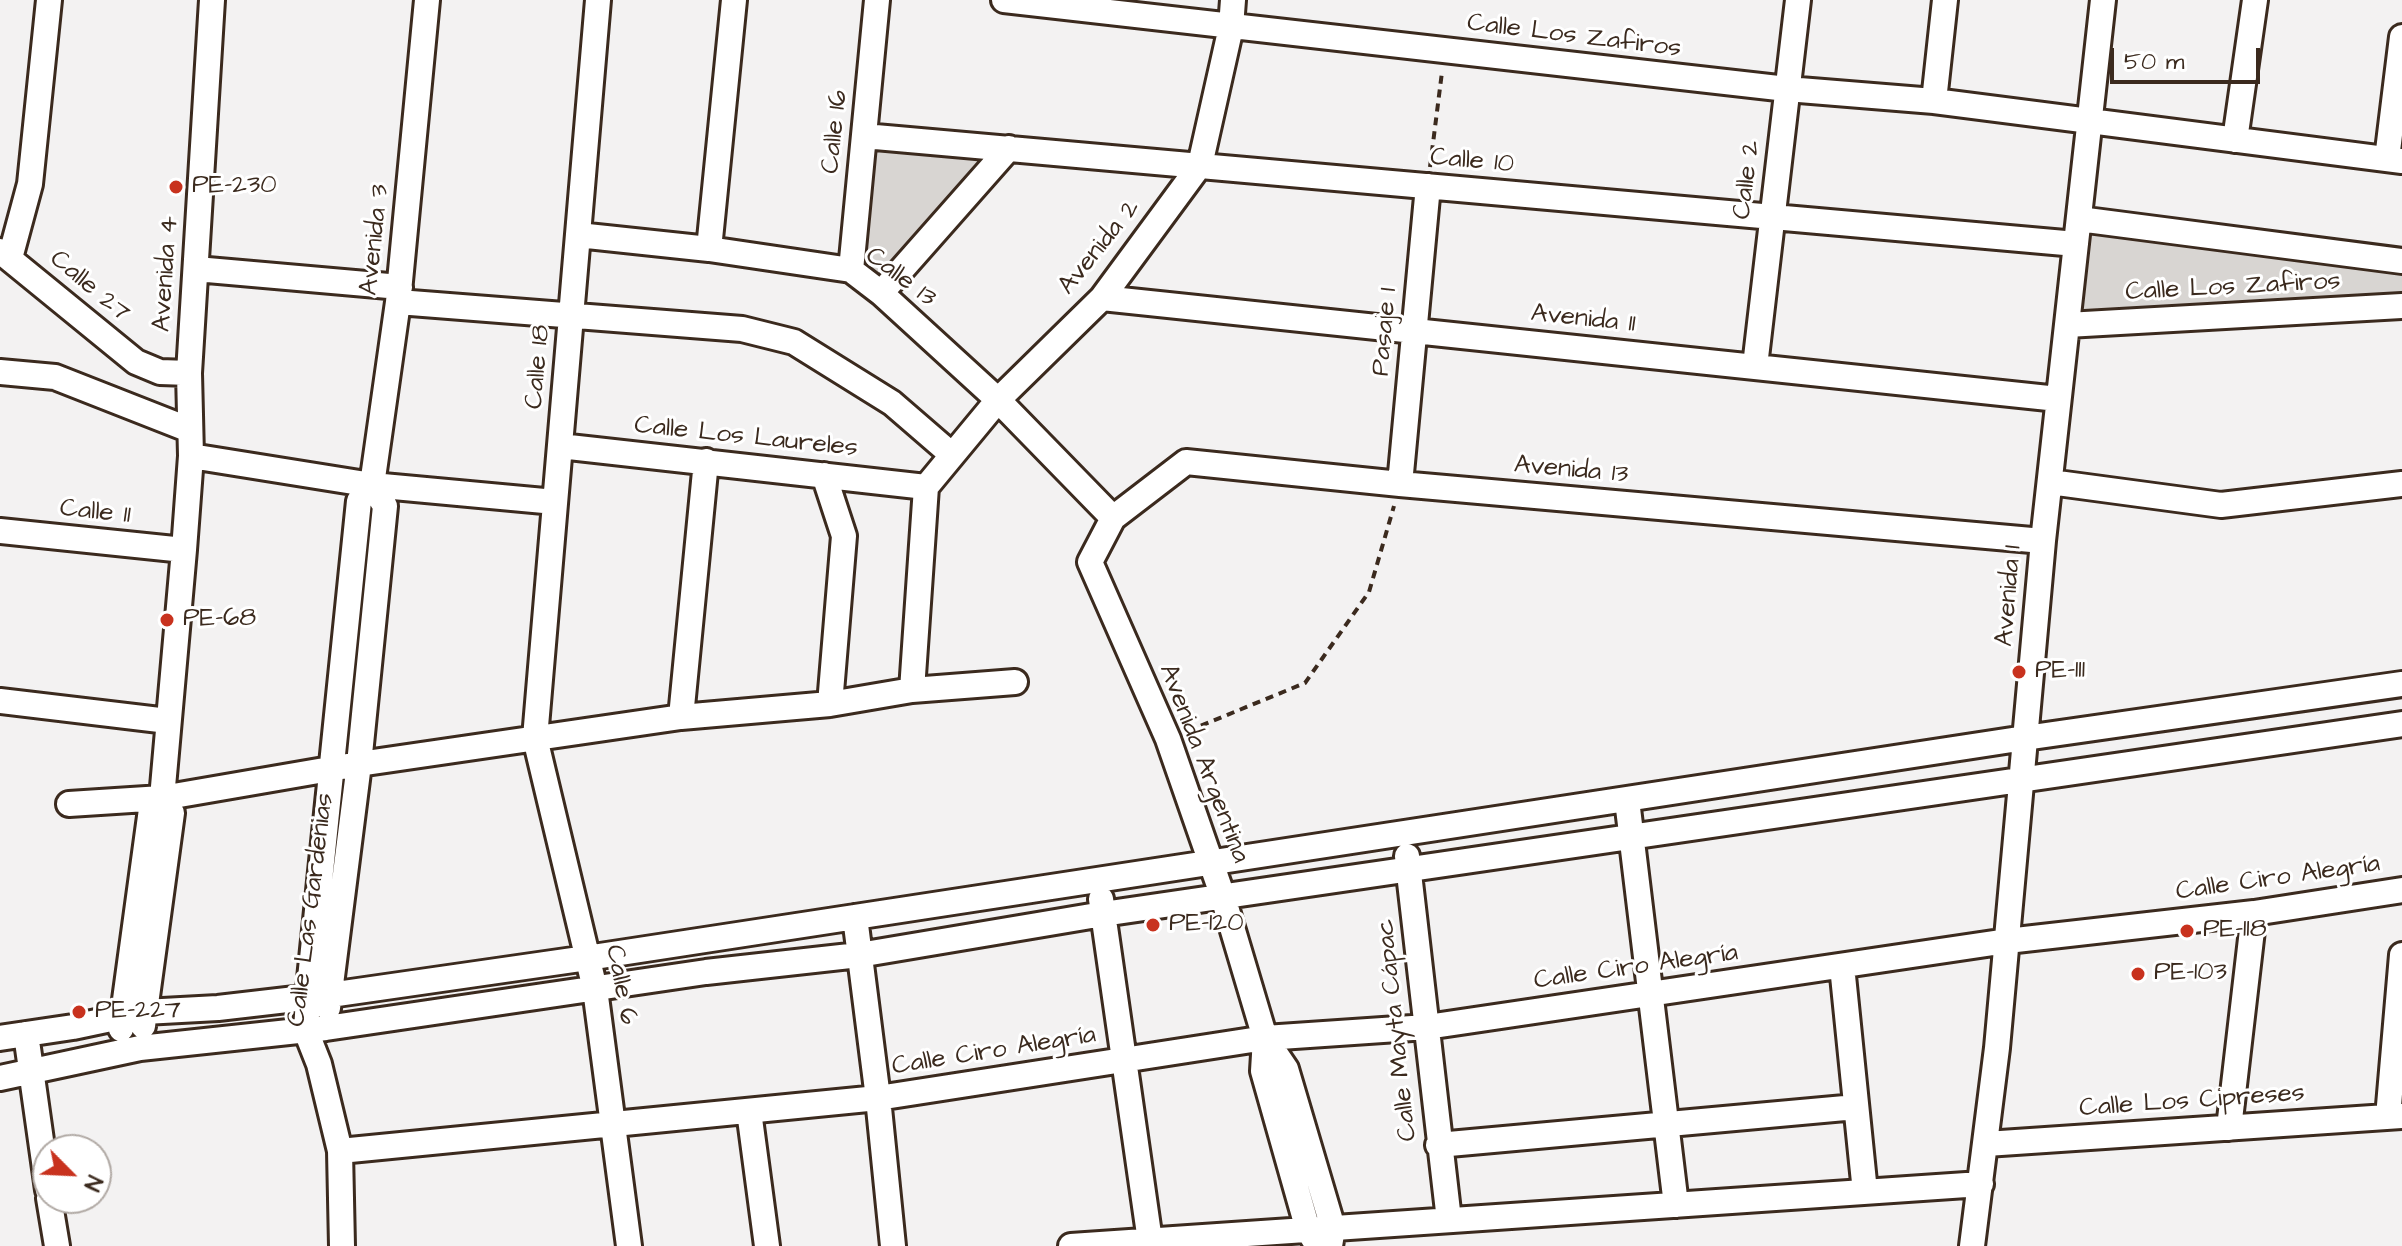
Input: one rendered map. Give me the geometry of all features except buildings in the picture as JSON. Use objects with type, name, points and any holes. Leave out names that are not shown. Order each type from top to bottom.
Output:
[{"type":"street","points":[[5,254],[30,184],[49,0]]},
{"type":"street","name":"Avenida 4","points":[[129,1051],[151,809],[162,798],[184,550],[191,456],[189,373],[212,0]]},
{"type":"street","name":"Avenida 3","points":[[330,769],[359,501],[372,485],[399,294],[427,0]]},
{"type":"street","name":"Calle 18","points":[[535,738],[598,0]]},
{"type":"street","points":[[709,249],[734,0]]},
{"type":"street","name":"Calle 16","points":[[851,270],[877,0]]},
{"type":"street","name":"Calle Los Zafiros","points":[[1004,0],[1787,89],[1934,101],[2090,122]]},
{"type":"street","name":"Avenida 2","points":[[926,487],[998,400],[1102,298],[1200,165],[1231,27],[1233,0]]},
{"type":"street","name":"Calle 2","points":[[1755,366],[1798,0]]},
{"type":"street","points":[[1934,101],[1945,0]]},
{"type":"street","name":"Avenida 1","points":[[1972,1246],[1986,1144],[2043,541],[2103,0]]},
{"type":"street","points":[[2235,140],[2255,0]]},
{"type":"street","points":[[2090,122],[2394,160],[2402,37]]},
{"type":"street","name":"Calle 10","points":[[864,136],[2076,244]]},
{"type":"street","points":[[881,293],[1009,148]]},
{"type":"street","name":"Pasaje 1","points":[[1400,484],[1428,186]]},
{"type":"street","points":[[2079,219],[2402,261]]},
{"type":"street","name":"Calle 13","points":[[578,235],[709,249],[851,270],[881,293],[998,400],[1113,518]]},
{"type":"street","name":"Calle 27","points":[[5,254],[136,362],[160,372],[189,373]]},
{"type":"street","points":[[196,269],[571,317],[742,329],[794,342],[892,403],[951,454]]},
{"type":"street","name":"Avenida 11","points":[[1102,298],[2058,399]]},
{"type":"street","name":"Calle Los Zafiros","points":[[2067,325],[2402,306]]},
{"type":"street","points":[[0,372],[55,377],[190,430]]},
{"type":"street","name":"Calle Los Laureles","points":[[560,446],[926,487]]},
{"type":"street","points":[[191,456],[372,485],[555,502]]},
{"type":"street","points":[[681,717],[706,461]]},
{"type":"street","name":"Avenida 13","points":[[1113,518],[1186,462],[2043,541]]},
{"type":"street","points":[[824,475],[844,536],[830,704]]},
{"type":"street","points":[[2050,482],[2221,505],[2402,484]]},
{"type":"street","name":"Avenida 3","points":[[359,764],[385,506],[372,485]]},
{"type":"street","points":[[912,690],[926,487]]},
{"type":"street","name":"Avenida Argentina","points":[[1113,518],[1090,562],[1168,739],[1223,897],[1265,1038],[1286,1069],[1322,1238]]},
{"type":"street","name":"Calle 11","points":[[0,531],[184,550]]},
{"type":"street","points":[[69,804],[162,798],[359,764],[681,717],[830,704],[912,690],[1015,682]]},
{"type":"street","points":[[0,1038],[134,1014],[319,996],[587,958],[2025,738],[2402,684]]},
{"type":"street","points":[[0,701],[168,721]]},
{"type":"street","points":[[0,1078],[129,1051],[316,1030],[706,972],[859,955],[1103,914],[2402,724]]},
{"type":"street","name":"Calle 6","points":[[535,738],[595,989],[629,1246]]},
{"type":"street","name":"Calle Las Gardenias","points":[[319,996],[359,764]]},
{"type":"street","name":"Calle Las Gardenias","points":[[330,769],[316,1030],[319,1064],[340,1151],[342,1246]]},
{"type":"street","points":[[1627,800],[1676,1205]]},
{"type":"street","name":"Calle Mayta Cápac","points":[[1404,834],[1449,1220]]},
{"type":"street","points":[[1099,880],[1150,1241]]},
{"type":"street","name":"Calle Ciro Alegría","points":[[340,1151],[878,1098],[1265,1038],[1427,1027],[2007,941],[2254,913],[2402,890]]},
{"type":"street","points":[[2229,1128],[2254,913]]},
{"type":"street","points":[[855,917],[893,1246]]},
{"type":"street","points":[[2395,1116],[2402,955]]},
{"type":"street","points":[[1842,966],[1865,1192]]},
{"type":"street","points":[[26,1034],[40,1134]]},
{"type":"street","points":[[1438,1145],[1856,1107]]},
{"type":"street","points":[[749,1111],[767,1246]]},
{"type":"street","name":"Calle Los Cipreses","points":[[1986,1144],[2395,1116]]},
{"type":"street","points":[[1071,1246],[1150,1241],[1322,1238],[1449,1220],[1981,1184]]},
{"type":"street","points":[[52,1214],[57,1246]]},
{"type":"path","points":[[1428,186],[1445,50]]},
{"type":"path","points":[[1168,739],[1305,683],[1369,592],[1400,484]]},
{"type":"shaded area","points":[[864,136],[1009,148],[881,293],[851,270]]},
{"type":"shaded area","points":[[2079,219],[2402,261],[2402,306],[2074,325]]},
{"type":"place","name":"PE-230","points":[[176,187]]},
{"type":"place","name":"PE-68","points":[[167,620]]},
{"type":"place","name":"PE-111","points":[[2019,672]]},
{"type":"place","name":"PE-120","points":[[1153,925]]},
{"type":"place","name":"PE-118","points":[[2187,931]]},
{"type":"place","name":"PE-103","points":[[2138,974]]},
{"type":"place","name":"PE-227","points":[[79,1012]]}]
